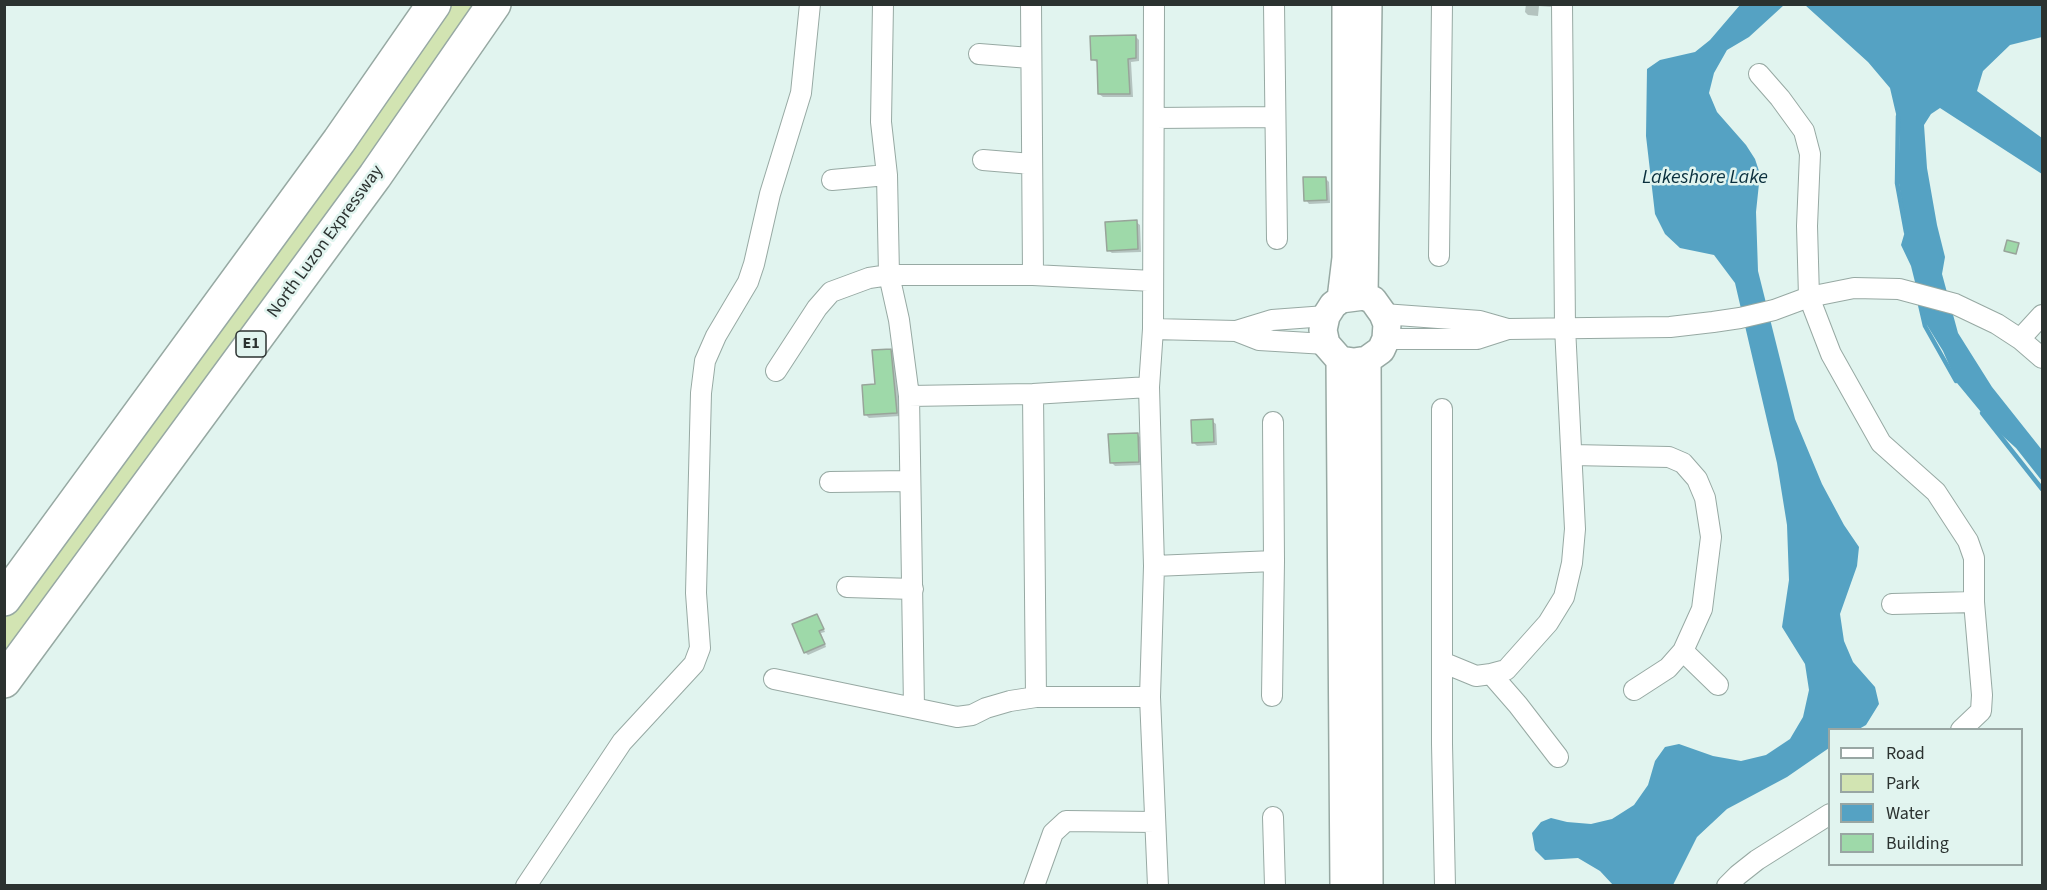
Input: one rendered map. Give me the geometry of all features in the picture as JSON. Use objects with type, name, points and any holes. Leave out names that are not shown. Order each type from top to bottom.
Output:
[{"type":"highway","points":[[4,599],[339,141],[434,4]]},
{"type":"highway","name":"North Luzon Expressway","points":[[4,681],[368,185],[494,4]]},
{"type":"street","points":[[526,885],[622,742],[694,664],[700,648],[696,593],[701,393],[705,361],[716,336],[748,282],[754,264],[770,194],[801,93],[810,4]]},
{"type":"street","points":[[883,4],[881,122],[887,175],[889,275],[900,330],[909,396],[914,707]]},
{"type":"street","points":[[1031,4],[1033,275]]},
{"type":"street","points":[[1154,4],[1153,329],[1149,387],[1154,566],[1150,697],[1158,885]]},
{"type":"street","points":[[1274,4],[1276,239]]},
{"type":"street","points":[[1344,304],[1346,4]]},
{"type":"street","points":[[1344,885],[1333,352],[1323,330],[1344,304],[1368,4]]},
{"type":"street","points":[[1439,256],[1442,4]]},
{"type":"street","points":[[1442,662],[1476,676],[1506,670],[1548,622],[1564,597],[1572,563],[1575,529],[1565,327],[1562,4]]},
{"type":"street","points":[[979,54],[1030,58]]},
{"type":"street","points":[[1759,74],[1804,131],[1810,154],[1807,226],[1809,297],[1831,354],[1881,443],[1936,492],[1968,541],[1974,558],[1974,602],[1982,694],[1981,711],[1962,728]]},
{"type":"street","points":[[1155,118],[1274,117]]},
{"type":"street","points":[[983,160],[1032,164]]},
{"type":"street","points":[[832,180],[887,175]]},
{"type":"street","points":[[776,371],[817,308],[831,292],[859,281],[889,275],[1033,275],[1153,281]]},
{"type":"street","points":[[1385,326],[1477,339],[1509,329],[1670,327],[1740,318],[1774,310],[1809,297],[1854,288],[1899,289],[1955,304],[1997,324],[2043,358]]},
{"type":"street","points":[[1153,329],[1236,332],[1259,340],[1333,352],[1353,362],[1367,360],[1381,350],[1385,326],[1373,300],[1272,320],[1236,332]]},
{"type":"street","points":[[2020,339],[2043,315]]},
{"type":"street","points":[[1367,360],[1369,885]]},
{"type":"street","points":[[909,396],[1033,394],[1149,387]]},
{"type":"street","points":[[1033,394],[1036,697]]},
{"type":"street","points":[[1442,409],[1445,885]]},
{"type":"street","points":[[1272,696],[1273,422]]},
{"type":"street","points":[[1572,456],[1669,457],[1683,463],[1697,479],[1705,498],[1712,537],[1702,609],[1683,651],[1668,668],[1634,690]]},
{"type":"street","points":[[830,482],[910,481]]},
{"type":"street","points":[[1154,566],[1274,561]]},
{"type":"street","points":[[847,587],[913,589]]},
{"type":"street","points":[[1892,604],[1974,602]]},
{"type":"street","points":[[1683,651],[1718,685]]},
{"type":"street","points":[[1491,674],[1558,757]]},
{"type":"street","points":[[774,679],[957,717],[972,715],[1010,701],[1036,697],[1150,697]]},
{"type":"street","points":[[1727,885],[1757,860],[1828,815]]},
{"type":"street","points":[[1273,817],[1275,885]]},
{"type":"street","points":[[1034,885],[1053,833],[1066,821],[1155,822]]},
{"type":"green space","points":[[444,5],[482,5],[5,671],[5,618]]},
{"type":"water","name":"Lakeshore Lake","points":[[1740,5],[1784,5],[1749,37],[1727,50],[1714,73],[1709,93],[1717,112],[1746,145],[1755,159],[1760,174],[1756,212],[1758,271],[1795,419],[1822,484],[1859,547],[1857,566],[1840,614],[1844,641],[1853,662],[1875,687],[1879,704],[1866,725],[1861,728],[1828,728],[1828,749],[1787,777],[1727,809],[1697,837],[1673,885],[1613,885],[1600,871],[1578,858],[1545,860],[1535,850],[1532,833],[1541,822],[1551,818],[1591,824],[1612,819],[1634,805],[1648,785],[1655,761],[1665,747],[1679,744],[1713,756],[1741,761],[1766,755],[1790,739],[1803,717],[1809,690],[1805,664],[1782,627],[1789,580],[1787,525],[1777,463],[1735,283],[1714,255],[1680,248],[1665,234],[1655,214],[1646,136],[1647,69],[1660,60],[1695,52],[1710,40]]},
{"type":"water","points":[[1805,5],[2042,5],[2042,37],[2010,45],[1983,71],[1977,91],[2042,138],[2042,174],[1940,108],[1931,114],[1924,125],[1927,168],[1945,257],[1942,274],[1958,333],[1992,387],[2042,450],[2042,481],[2016,448],[1995,429],[1957,383],[1943,351],[1925,322],[1911,266],[1901,245],[1906,228],[1898,177],[1900,131],[1890,88],[1868,62]]},
{"type":"building","points":[[1136,35],[1136,58],[1128,59],[1130,94],[1098,94],[1097,60],[1091,60],[1090,36]]},
{"type":"building","points":[[1303,177],[1326,177],[1327,200],[1304,201]]},
{"type":"building","points":[[1137,220],[1138,249],[1107,251],[1105,222]]},
{"type":"building","points":[[2007,240],[2019,243],[2016,254],[2004,251]]},
{"type":"building","points":[[891,349],[897,413],[864,415],[862,385],[875,384],[872,350]]},
{"type":"building","points":[[1213,419],[1214,442],[1192,443],[1191,420]]},
{"type":"building","points":[[1138,433],[1139,462],[1110,463],[1108,434]]},
{"type":"building","points":[[817,614],[824,629],[819,631],[825,644],[804,653],[792,624]]},
{"type":"waterway","points":[[1898,116],[1897,183],[1906,232]]},
{"type":"waterway","points":[[1919,300],[1925,326],[1956,381]]},
{"type":"waterway","points":[[1982,413],[2042,489]]}]
